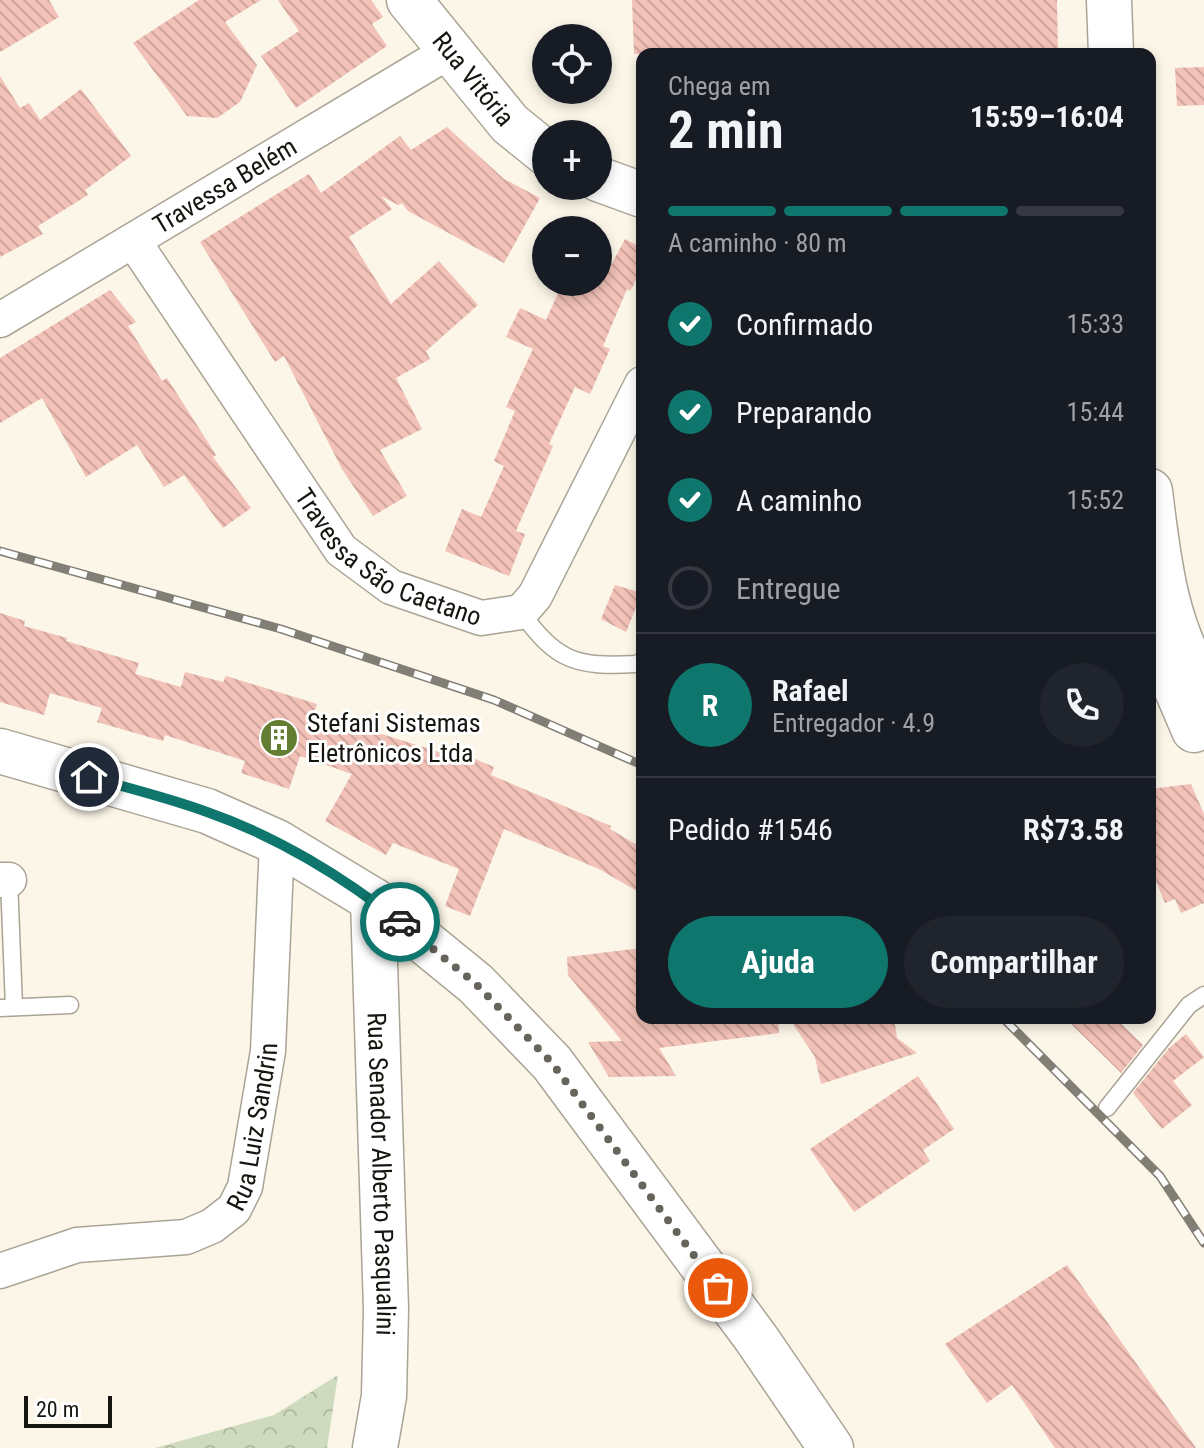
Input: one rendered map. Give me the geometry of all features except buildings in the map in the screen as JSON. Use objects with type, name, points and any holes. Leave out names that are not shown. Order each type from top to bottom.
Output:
[{"type":"main road","name":"Rua Vitória","points":[[409,0],[448,52],[510,124],[532,142]]},
{"type":"main road","points":[[1109,0],[1111,48]]},
{"type":"main road","points":[[612,184],[636,193]]},
{"type":"main road","points":[[1156,539],[1161,579],[1182,641],[1204,685]]},
{"type":"main road","points":[[1156,641],[1201,730]]},
{"type":"main road","points":[[0,751],[207,811],[277,842],[373,900],[476,984],[552,1063],[756,1338],[831,1448]]},
{"type":"main road","name":"Rua Senador Alberto Pasqualini","points":[[373,900],[386,1309],[384,1396],[375,1448]]},
{"type":"street","name":"Travessa Belém","points":[[0,320],[448,52]]},
{"type":"street","name":"Travessa São Caetano","points":[[134,242],[341,550],[391,587],[481,618],[521,612],[535,596],[636,396]]},
{"type":"street","name":"Rua Luiz Sandrin","points":[[0,1271],[77,1245],[186,1237],[212,1226],[234,1209],[245,1187],[268,1051],[277,842]]},
{"type":"lane","points":[[521,612],[555,651],[590,666],[636,662]]},
{"type":"lane","points":[[5,880],[7,1008],[70,1005]]},
{"type":"lane","points":[[1107,1108],[1189,1005],[1204,995]]},
{"type":"green space","points":[[338,1375],[327,1448],[155,1448],[274,1415]]},
{"type":"railway","points":[[0,551],[281,629],[494,700],[636,762]]},
{"type":"railway","points":[[1009,1024],[1160,1176],[1204,1243]]},
{"type":"way so far","points":[[400,922],[476,984],[552,1063],[718,1288]]},
{"type":"place","name":"Stefani Sistemas Eletrônicos Ltda","points":[[279,738]]},
{"type":"route","points":[[89,777],[207,811],[277,842],[373,900],[400,922]]}]
